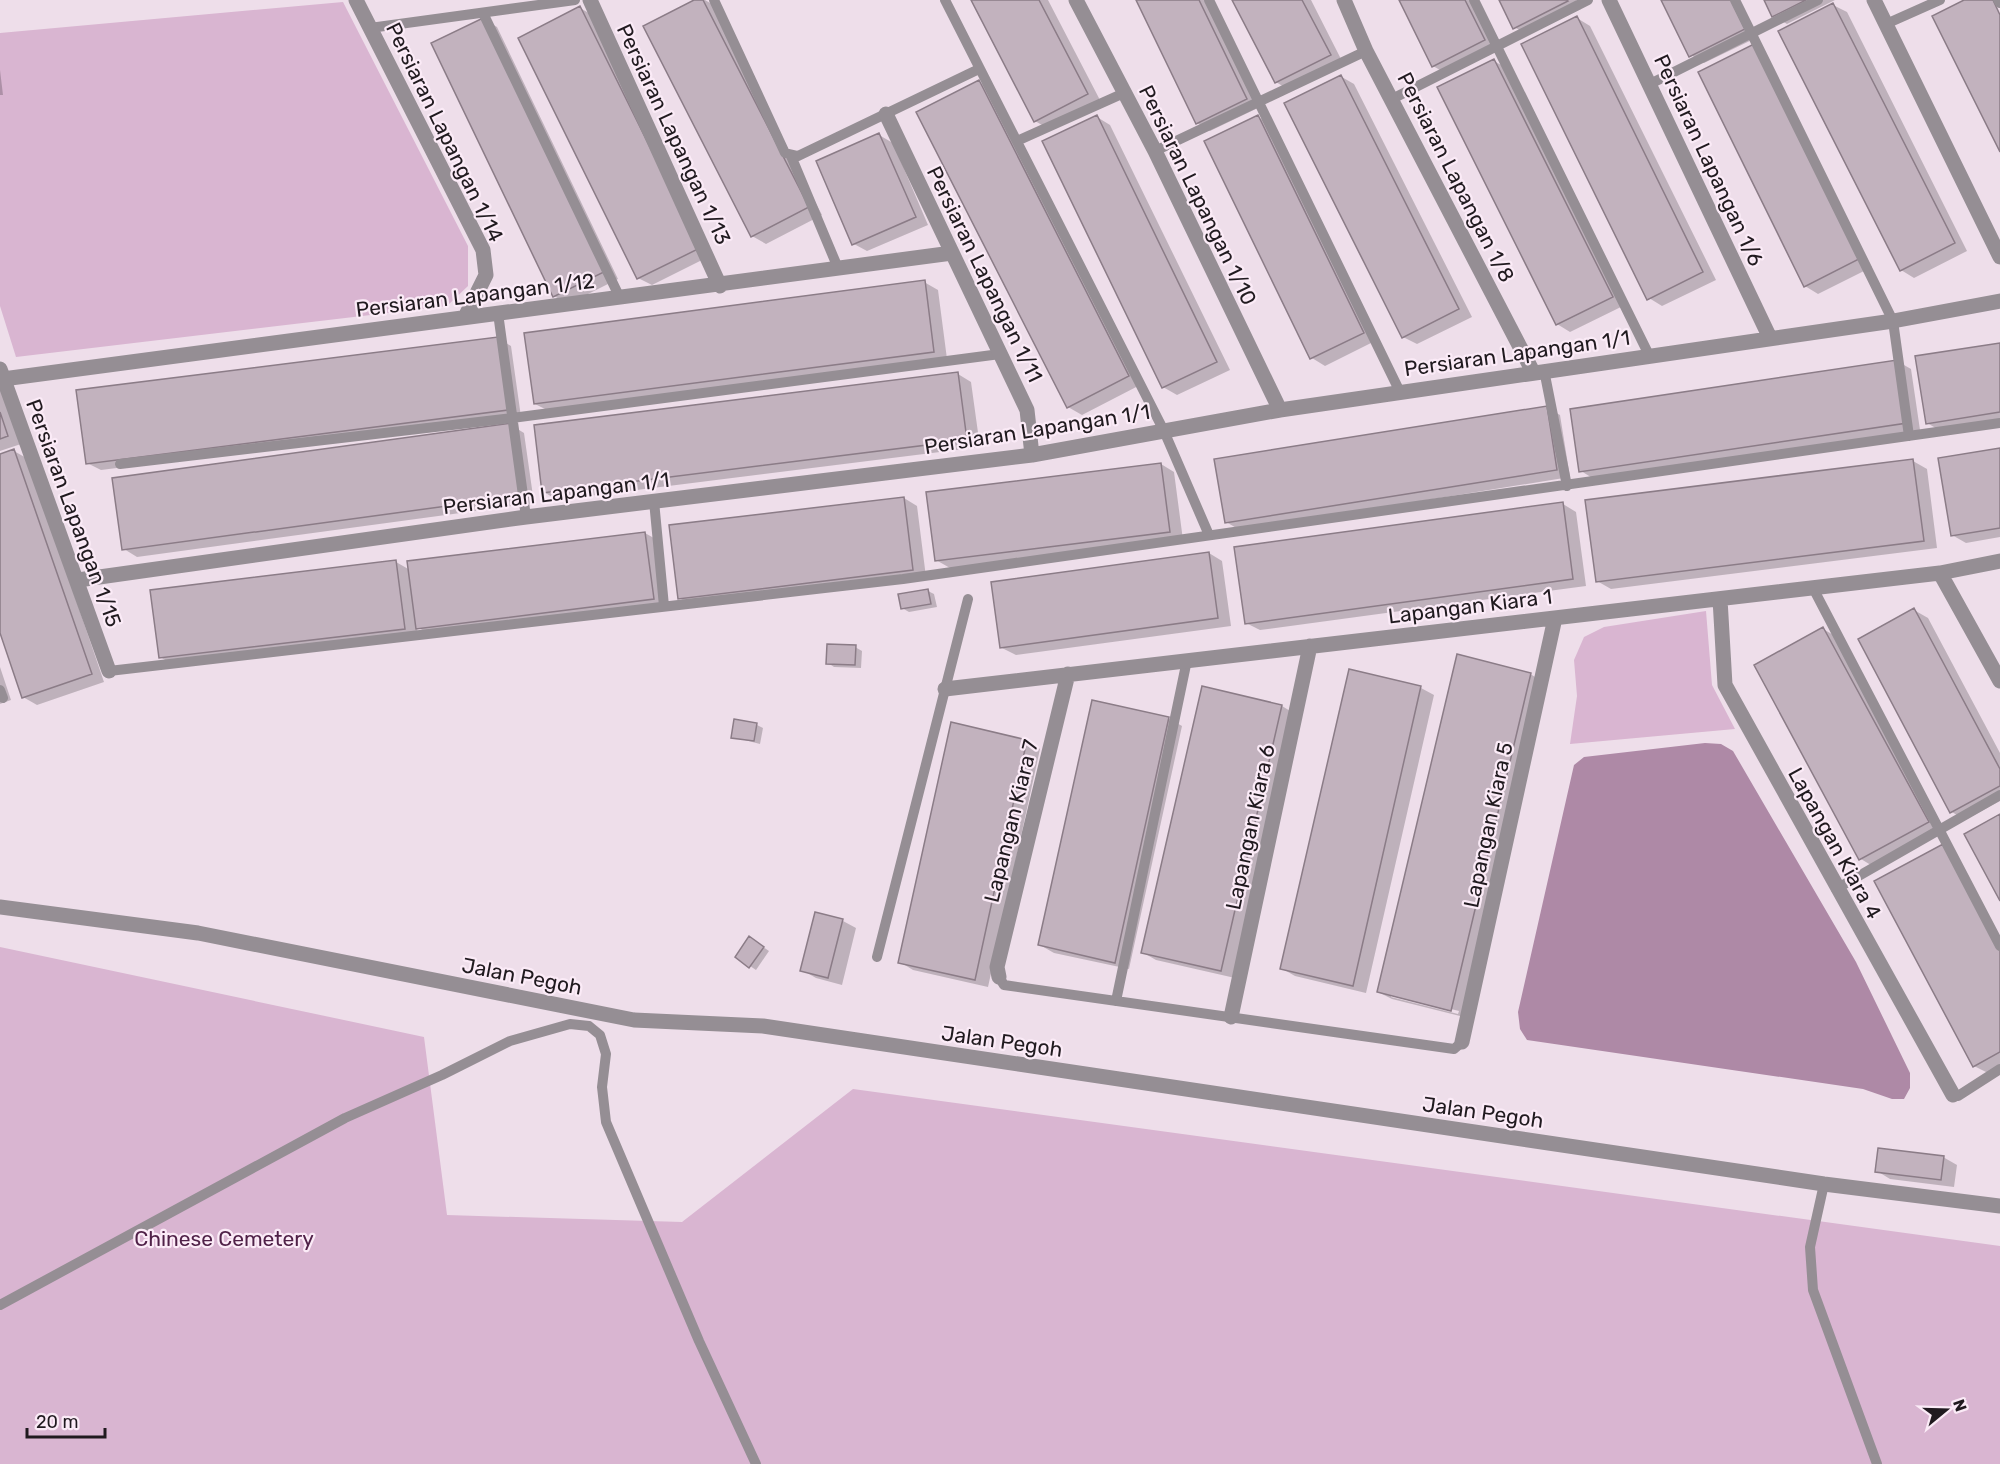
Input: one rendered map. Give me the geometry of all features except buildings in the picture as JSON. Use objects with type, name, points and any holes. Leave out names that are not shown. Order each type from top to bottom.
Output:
[{"type":"street","name":"Persiaran Lapangan 1/14","points":[[356,0],[483,250],[486,275],[465,317]]},
{"type":"street","name":"Persiaran Lapangan 1/13","points":[[590,0],[720,286]]},
{"type":"street","name":"Persiaran Lapangan 1/10","points":[[1076,0],[1155,150],[1280,410]]},
{"type":"street","name":"Persiaran Lapangan 1/8","points":[[1344,0],[1366,51],[1538,371]]},
{"type":"street","name":"Persiaran Lapangan 1/6","points":[[1610,0],[1770,338]]},
{"type":"street","points":[[1874,0],[2000,256]]},
{"type":"street","name":"Persiaran Lapangan 1/11","points":[[886,114],[1027,410],[1032,455]]},
{"type":"street","name":"Persiaran Lapangan 1/12","points":[[2,374],[720,286],[952,253]]},
{"type":"street","name":"Persiaran Lapangan 1/1","points":[[78,580],[526,517],[1032,455],[1280,410],[1893,321],[2000,301]]},
{"type":"street","name":"Persiaran Lapangan 1/15","points":[[2,374],[109,671]]},
{"type":"street","name":"Lapangan Kiara 1","points":[[945,689],[1940,573],[2000,561]]},
{"type":"street","points":[[1940,573],[2000,681]]},
{"type":"street","name":"Lapangan Kiara 4","points":[[1720,599],[1725,686],[1836,889],[1953,1095]]},
{"type":"street","name":"Lapangan Kiara 5","points":[[1462,1042],[1555,618]]},
{"type":"street","name":"Lapangan Kiara 6","points":[[1231,1017],[1310,646]]},
{"type":"street","name":"Lapangan Kiara 7","points":[[999,977],[997,968],[1068,674]]},
{"type":"street","name":"Jalan Pegoh","points":[[0,907],[198,933],[634,1020],[763,1026],[1824,1184],[2000,1206]]},
{"type":"lane","points":[[370,28],[575,0]]},
{"type":"lane","points":[[714,0],[785,153],[791,156],[798,156],[979,69]]},
{"type":"lane","points":[[945,0],[1164,431],[1209,535]]},
{"type":"lane","points":[[1209,0],[1400,392]]},
{"type":"lane","points":[[1474,0],[1648,355]]},
{"type":"lane","points":[[1392,99],[1588,0]]},
{"type":"lane","points":[[1735,0],[1893,321],[1909,436]]},
{"type":"lane","points":[[1650,84],[1818,0]]},
{"type":"lane","points":[[1886,24],[1940,0]]},
{"type":"lane","points":[[483,13],[620,298]]},
{"type":"lane","points":[[1155,150],[1366,51]]},
{"type":"lane","points":[[1017,141],[1124,93]]},
{"type":"lane","points":[[791,156],[838,268]]},
{"type":"lane","points":[[498,312],[526,517]]},
{"type":"lane","points":[[120,464],[512,418],[1000,354]]},
{"type":"lane","points":[[1538,371],[1567,486]]},
{"type":"lane","points":[[109,671],[903,579],[2000,423]]},
{"type":"lane","points":[[654,501],[664,606]]},
{"type":"lane","points":[[1813,588],[2000,946]]},
{"type":"lane","points":[[877,957],[968,599]]},
{"type":"lane","points":[[1116,1001],[1187,660]]},
{"type":"lane","points":[[1836,889],[2000,795]]},
{"type":"lane","points":[[999,977],[1004,985],[1454,1049],[1462,1042]]},
{"type":"lane","points":[[0,1305],[345,1118],[442,1075],[510,1041],[570,1024],[589,1026],[600,1035],[606,1054],[602,1087],[606,1122],[699,1341],[756,1464]]},
{"type":"lane","points":[[1953,1095],[1958,1096],[2000,1069]]},
{"type":"lane","points":[[1824,1184],[1810,1247],[1813,1290],[1877,1464]]},
{"type":"green space","points":[[343,2],[468,246],[468,286],[447,306],[16,357],[0,306],[0,33]]},
{"type":"green space","points":[[1706,611],[1712,685],[1735,729],[1570,744],[1577,696],[1574,660],[1584,637],[1604,627]]},
{"type":"green space","name":"Chinese Cemetery","points":[[0,947],[424,1037],[447,1215],[682,1222],[853,1089],[2000,1246],[2000,1464],[0,1464]]},
{"type":"shaded area","points":[[1705,743],[1721,744],[1733,751],[1856,962],[1910,1073],[1910,1088],[1904,1099],[1892,1099],[1863,1089],[1527,1040],[1520,1029],[1518,1012],[1574,765],[1584,757]]}]
